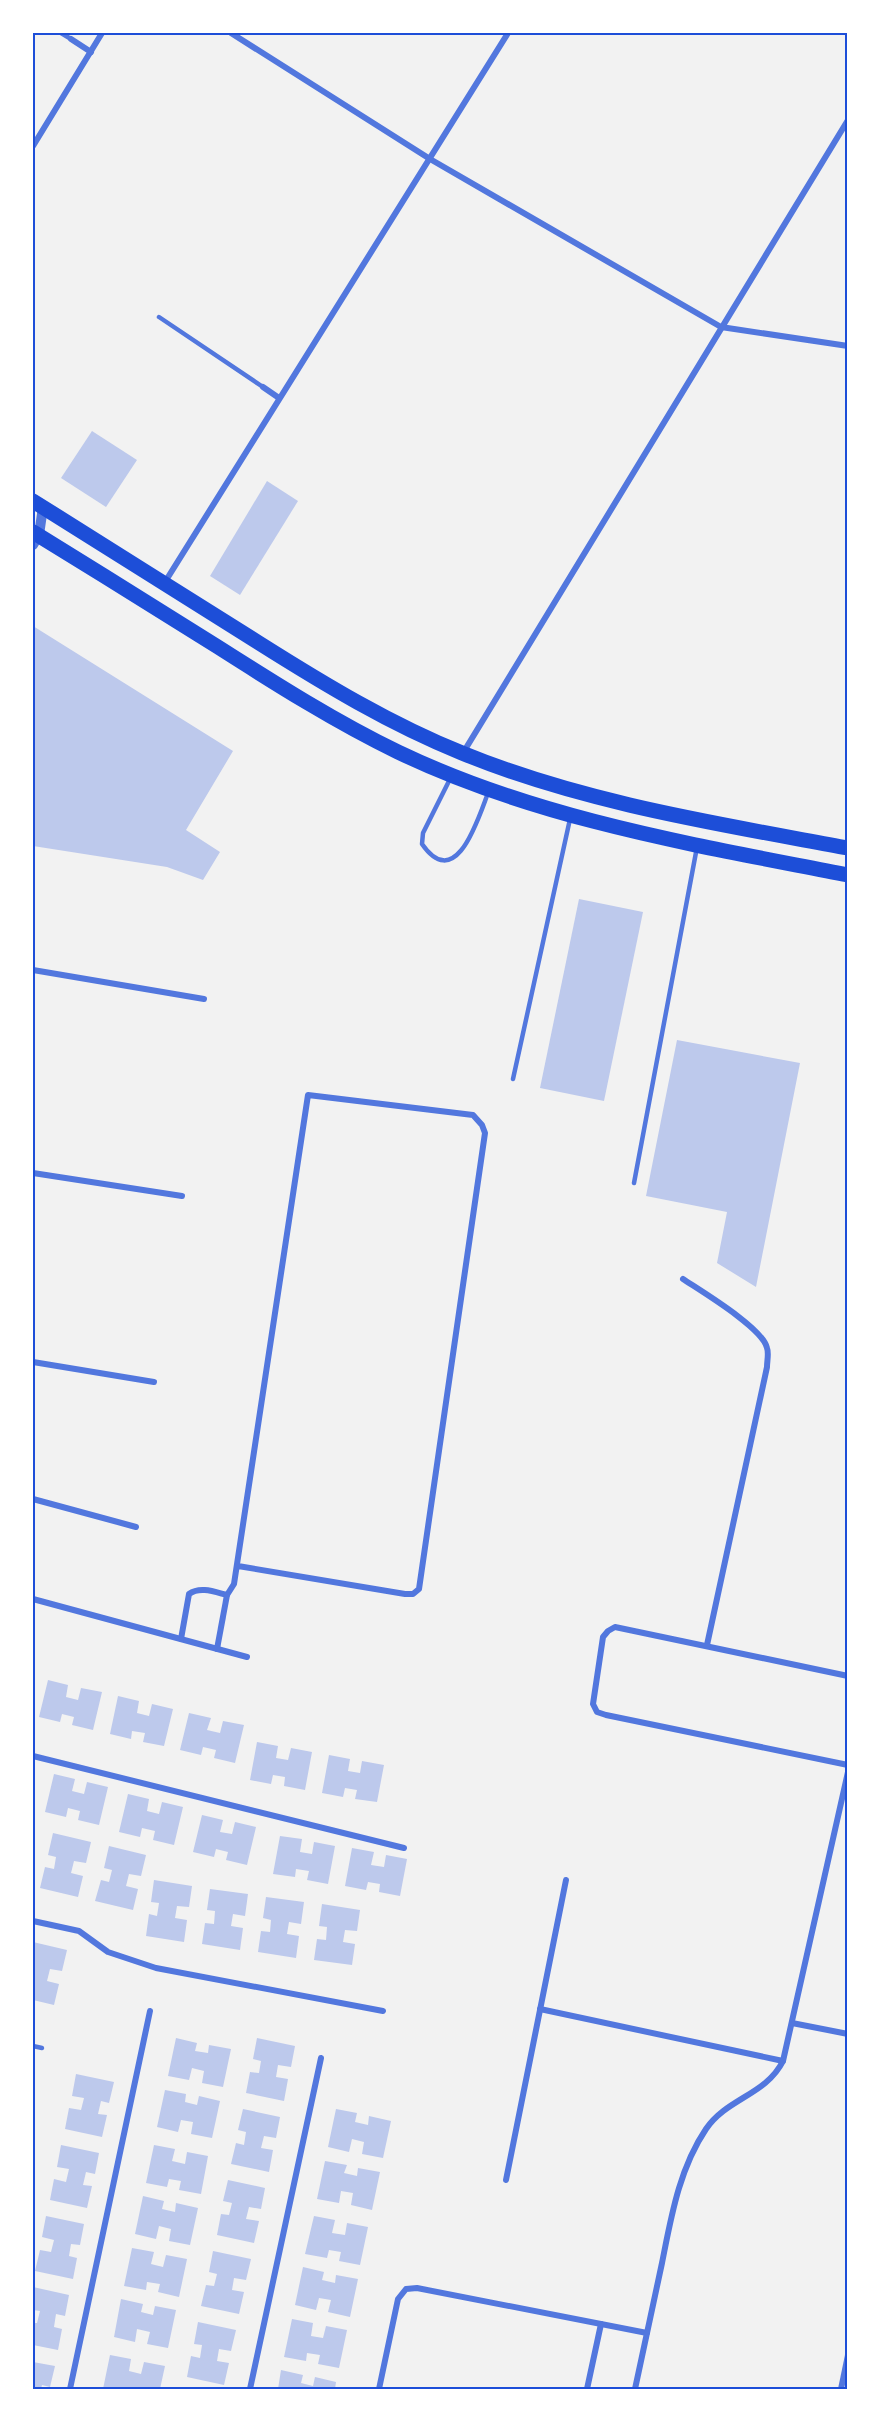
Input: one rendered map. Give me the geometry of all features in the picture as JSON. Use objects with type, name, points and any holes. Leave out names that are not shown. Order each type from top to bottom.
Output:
[{"type":"main road","points":[[38,504],[352,699],[409,730],[463,754],[558,786],[644,807],[848,848]]},
{"type":"main road","points":[[35,537],[309,702],[398,752],[452,775],[607,826],[848,875]]},
{"type":"street","points":[[33,146],[102,33]]},
{"type":"street","points":[[231,33],[430,159],[721,327],[848,346]]},
{"type":"street","points":[[164,583],[508,33]]},
{"type":"street","points":[[70,39],[91,51]]},
{"type":"street","points":[[463,754],[848,120]]},
{"type":"street","points":[[262,387],[279,398]]},
{"type":"street","points":[[35,537],[38,504]]},
{"type":"street","points":[[33,970],[204,999]]},
{"type":"street","points":[[217,1649],[227,1595],[234,1584],[238,1566],[308,1095],[472,1115],[482,1125],[484,1133],[419,1589],[413,1594],[405,1594],[238,1566]]},
{"type":"street","points":[[33,1173],[182,1196]]},
{"type":"street","points":[[683,1279],[746,1323],[760,1335],[767,1347],[767,1367],[708,1645]]},
{"type":"street","points":[[33,1362],[154,1382]]},
{"type":"street","points":[[33,1499],[136,1527]]},
{"type":"street","points":[[181,1639],[189,1594],[200,1590],[227,1595]]},
{"type":"street","points":[[33,1599],[247,1657]]},
{"type":"street","points":[[848,1676],[708,1645],[615,1628],[603,1637],[593,1704],[597,1712],[848,1765]]},
{"type":"street","points":[[33,1756],[404,1848]]},
{"type":"street","points":[[635,2389],[677,2192],[699,2139],[711,2121],[725,2109],[768,2083],[783,2061],[848,1772]]},
{"type":"street","points":[[506,2180],[566,1880]]},
{"type":"street","points":[[33,1921],[79,1931],[108,1952],[156,1968],[383,2011]]},
{"type":"street","points":[[540,2009],[783,2061]]},
{"type":"street","points":[[70,2389],[150,2012]]},
{"type":"street","points":[[792,2023],[848,2034]]},
{"type":"street","points":[[250,2389],[321,2058]]},
{"type":"street","points":[[379,2389],[398,2299],[406,2289],[417,2288],[647,2333]]},
{"type":"street","points":[[587,2389],[601,2324]]},
{"type":"street","points":[[841,2389],[848,2355]]},
{"type":"lane","points":[[61,33],[70,39]]},
{"type":"lane","points":[[159,317],[262,387]]},
{"type":"lane","points":[[452,775],[423,833],[422,844],[437,858],[445,861],[460,853],[468,842],[490,789]]},
{"type":"lane","points":[[513,1079],[571,816]]},
{"type":"lane","points":[[634,1183],[698,844]]},
{"type":"lane","points":[[33,2046],[42,2048]]},
{"type":"building","points":[[92,431],[137,460],[106,507],[61,478]]},
{"type":"building","points":[[267,481],[298,501],[240,595],[210,576]]},
{"type":"building","points":[[33,626],[233,751],[186,830],[220,852],[203,880],[167,867],[33,846]]},
{"type":"building","points":[[579,899],[643,912],[604,1101],[540,1088]]},
{"type":"building","points":[[677,1040],[800,1063],[756,1287],[717,1263],[727,1212],[646,1196]]},
{"type":"building","points":[[48,1680],[68,1685],[66,1697],[78,1700],[81,1688],[102,1692],[93,1730],[72,1725],[74,1717],[62,1714],[60,1722],[39,1717]]},
{"type":"building","points":[[118,1696],[139,1701],[137,1713],[149,1716],[152,1704],[173,1709],[164,1746],[143,1742],[145,1733],[132,1731],[131,1739],[110,1734]]},
{"type":"building","points":[[189,1713],[211,1718],[207,1730],[220,1733],[223,1721],[244,1725],[235,1763],[214,1758],[216,1750],[203,1747],[201,1755],[180,1750]]},
{"type":"building","points":[[257,1742],[278,1746],[276,1758],[288,1760],[291,1748],[312,1752],[305,1790],[284,1786],[285,1777],[273,1775],[271,1784],[250,1780]]},
{"type":"building","points":[[329,1755],[350,1759],[348,1771],[360,1773],[362,1761],[384,1765],[377,1802],[355,1799],[357,1790],[345,1788],[343,1797],[322,1793]]},
{"type":"building","points":[[54,1774],[75,1779],[72,1791],[84,1794],[87,1782],[108,1787],[99,1825],[78,1820],[80,1811],[68,1808],[66,1817],[45,1812]]},
{"type":"building","points":[[128,1794],[149,1799],[147,1811],[159,1814],[162,1802],[183,1807],[174,1845],[153,1840],[155,1831],[142,1828],[140,1837],[119,1832]]},
{"type":"building","points":[[202,1815],[223,1820],[220,1832],[232,1834],[235,1822],[256,1827],[247,1865],[226,1860],[228,1852],[216,1849],[214,1857],[193,1852]]},
{"type":"building","points":[[53,1833],[91,1842],[86,1863],[74,1861],[71,1873],[83,1876],[78,1897],[40,1888],[45,1867],[54,1869],[56,1857],[48,1855]]},
{"type":"building","points":[[280,1836],[302,1839],[300,1852],[312,1854],[314,1842],[335,1846],[328,1884],[307,1880],[309,1871],[296,1869],[295,1877],[273,1874]]},
{"type":"building","points":[[109,1846],[146,1855],[141,1876],[129,1874],[126,1886],[138,1889],[133,1910],[95,1901],[101,1880],[109,1882],[112,1870],[104,1868]]},
{"type":"building","points":[[352,1848],[374,1852],[371,1865],[384,1867],[386,1855],[407,1859],[400,1896],[379,1892],[380,1884],[368,1882],[366,1890],[345,1886]]},
{"type":"building","points":[[154,1880],[192,1886],[189,1907],[177,1906],[175,1918],[187,1920],[184,1942],[146,1936],[149,1914],[157,1916],[159,1903],[151,1902]]},
{"type":"building","points":[[210,1889],[248,1894],[245,1916],[233,1914],[231,1926],[243,1928],[240,1950],[202,1944],[205,1923],[214,1924],[215,1911],[207,1910]]},
{"type":"building","points":[[266,1897],[304,1902],[301,1924],[289,1922],[287,1934],[299,1936],[296,1958],[258,1952],[261,1931],[270,1932],[271,1920],[263,1918]]},
{"type":"building","points":[[322,1904],[360,1910],[357,1931],[345,1930],[343,1942],[355,1944],[352,1965],[314,1960],[317,1939],[326,1940],[327,1927],[319,1926]]},
{"type":"building","points":[[33,1942],[67,1950],[62,1971],[50,1969],[47,1981],[59,1984],[54,2005],[33,2000]]},
{"type":"building","points":[[176,2038],[197,2043],[195,2051],[208,2053],[209,2045],[231,2049],[223,2087],[202,2083],[204,2071],[192,2068],[189,2080],[168,2076]]},
{"type":"building","points":[[257,2038],[295,2046],[291,2067],[278,2065],[276,2077],[288,2079],[284,2101],[246,2093],[250,2072],[259,2073],[261,2061],[253,2059]]},
{"type":"building","points":[[76,2074],[114,2082],[109,2103],[101,2101],[98,2114],[107,2115],[102,2137],[65,2129],[69,2108],[81,2110],[84,2098],[72,2096]]},
{"type":"building","points":[[165,2090],[186,2094],[185,2102],[197,2105],[199,2096],[220,2101],[212,2138],[191,2134],[193,2122],[181,2120],[178,2132],[157,2127]]},
{"type":"building","points":[[243,2109],[280,2117],[276,2138],[264,2136],[261,2148],[273,2150],[269,2172],[231,2164],[236,2143],[244,2145],[246,2132],[238,2130]]},
{"type":"building","points":[[336,2109],[357,2113],[355,2122],[368,2125],[369,2116],[391,2121],[383,2158],[362,2154],[364,2142],[352,2139],[349,2152],[328,2147]]},
{"type":"building","points":[[61,2145],[99,2153],[95,2174],[86,2172],[83,2185],[92,2186],[87,2208],[50,2200],[54,2179],[66,2182],[69,2169],[57,2167]]},
{"type":"building","points":[[154,2145],[175,2149],[172,2161],[185,2164],[187,2152],[208,2156],[201,2194],[179,2190],[181,2181],[169,2179],[167,2187],[146,2183]]},
{"type":"building","points":[[325,2161],[347,2165],[344,2173],[357,2176],[358,2168],[380,2172],[372,2210],[351,2205],[353,2193],[341,2191],[339,2203],[317,2199]]},
{"type":"building","points":[[228,2180],[265,2188],[261,2209],[249,2207],[246,2219],[259,2221],[254,2243],[217,2235],[221,2214],[229,2215],[232,2203],[223,2201]]},
{"type":"building","points":[[143,2196],[164,2201],[162,2209],[175,2212],[176,2203],[198,2208],[190,2245],[169,2241],[171,2229],[159,2226],[156,2239],[135,2234]]},
{"type":"building","points":[[46,2216],[84,2224],[80,2245],[71,2244],[69,2256],[77,2258],[73,2279],[35,2271],[40,2250],[51,2252],[54,2240],[42,2237]]},
{"type":"building","points":[[314,2216],[335,2220],[332,2233],[345,2235],[347,2223],[368,2227],[360,2265],[339,2261],[341,2252],[329,2250],[327,2258],[305,2254]]},
{"type":"building","points":[[132,2248],[154,2252],[151,2264],[163,2267],[166,2255],[187,2259],[179,2297],[158,2292],[160,2284],[147,2282],[146,2290],[124,2286]]},
{"type":"building","points":[[213,2251],[251,2259],[246,2280],[234,2278],[232,2290],[244,2292],[239,2314],[201,2306],[206,2285],[214,2286],[217,2274],[209,2272]]},
{"type":"building","points":[[303,2267],[324,2272],[322,2280],[335,2283],[336,2275],[358,2279],[350,2317],[328,2312],[331,2300],[319,2298],[316,2310],[295,2305]]},
{"type":"building","points":[[33,2287],[69,2295],[65,2316],[56,2314],[54,2327],[62,2329],[58,2350],[33,2345],[33,2323],[37,2323],[40,2311],[33,2310]]},
{"type":"building","points":[[121,2299],[143,2304],[141,2312],[153,2315],[155,2306],[176,2310],[168,2348],[147,2344],[150,2332],[137,2329],[135,2342],[114,2337]]},
{"type":"building","points":[[292,2319],[313,2323],[311,2336],[323,2338],[326,2326],[347,2330],[339,2368],[318,2364],[320,2355],[307,2353],[306,2361],[284,2357]]},
{"type":"building","points":[[198,2322],[236,2330],[231,2351],[219,2349],[217,2361],[229,2363],[224,2385],[187,2377],[191,2356],[200,2358],[202,2345],[194,2344]]},
{"type":"building","points":[[110,2355],[131,2359],[129,2371],[141,2374],[144,2362],[165,2366],[160,2389],[103,2389]]},
{"type":"building","points":[[33,2362],[55,2366],[50,2387],[42,2385],[41,2389],[33,2389]]},
{"type":"building","points":[[281,2370],[303,2375],[301,2383],[313,2386],[315,2377],[336,2382],[335,2389],[278,2389]]}]
